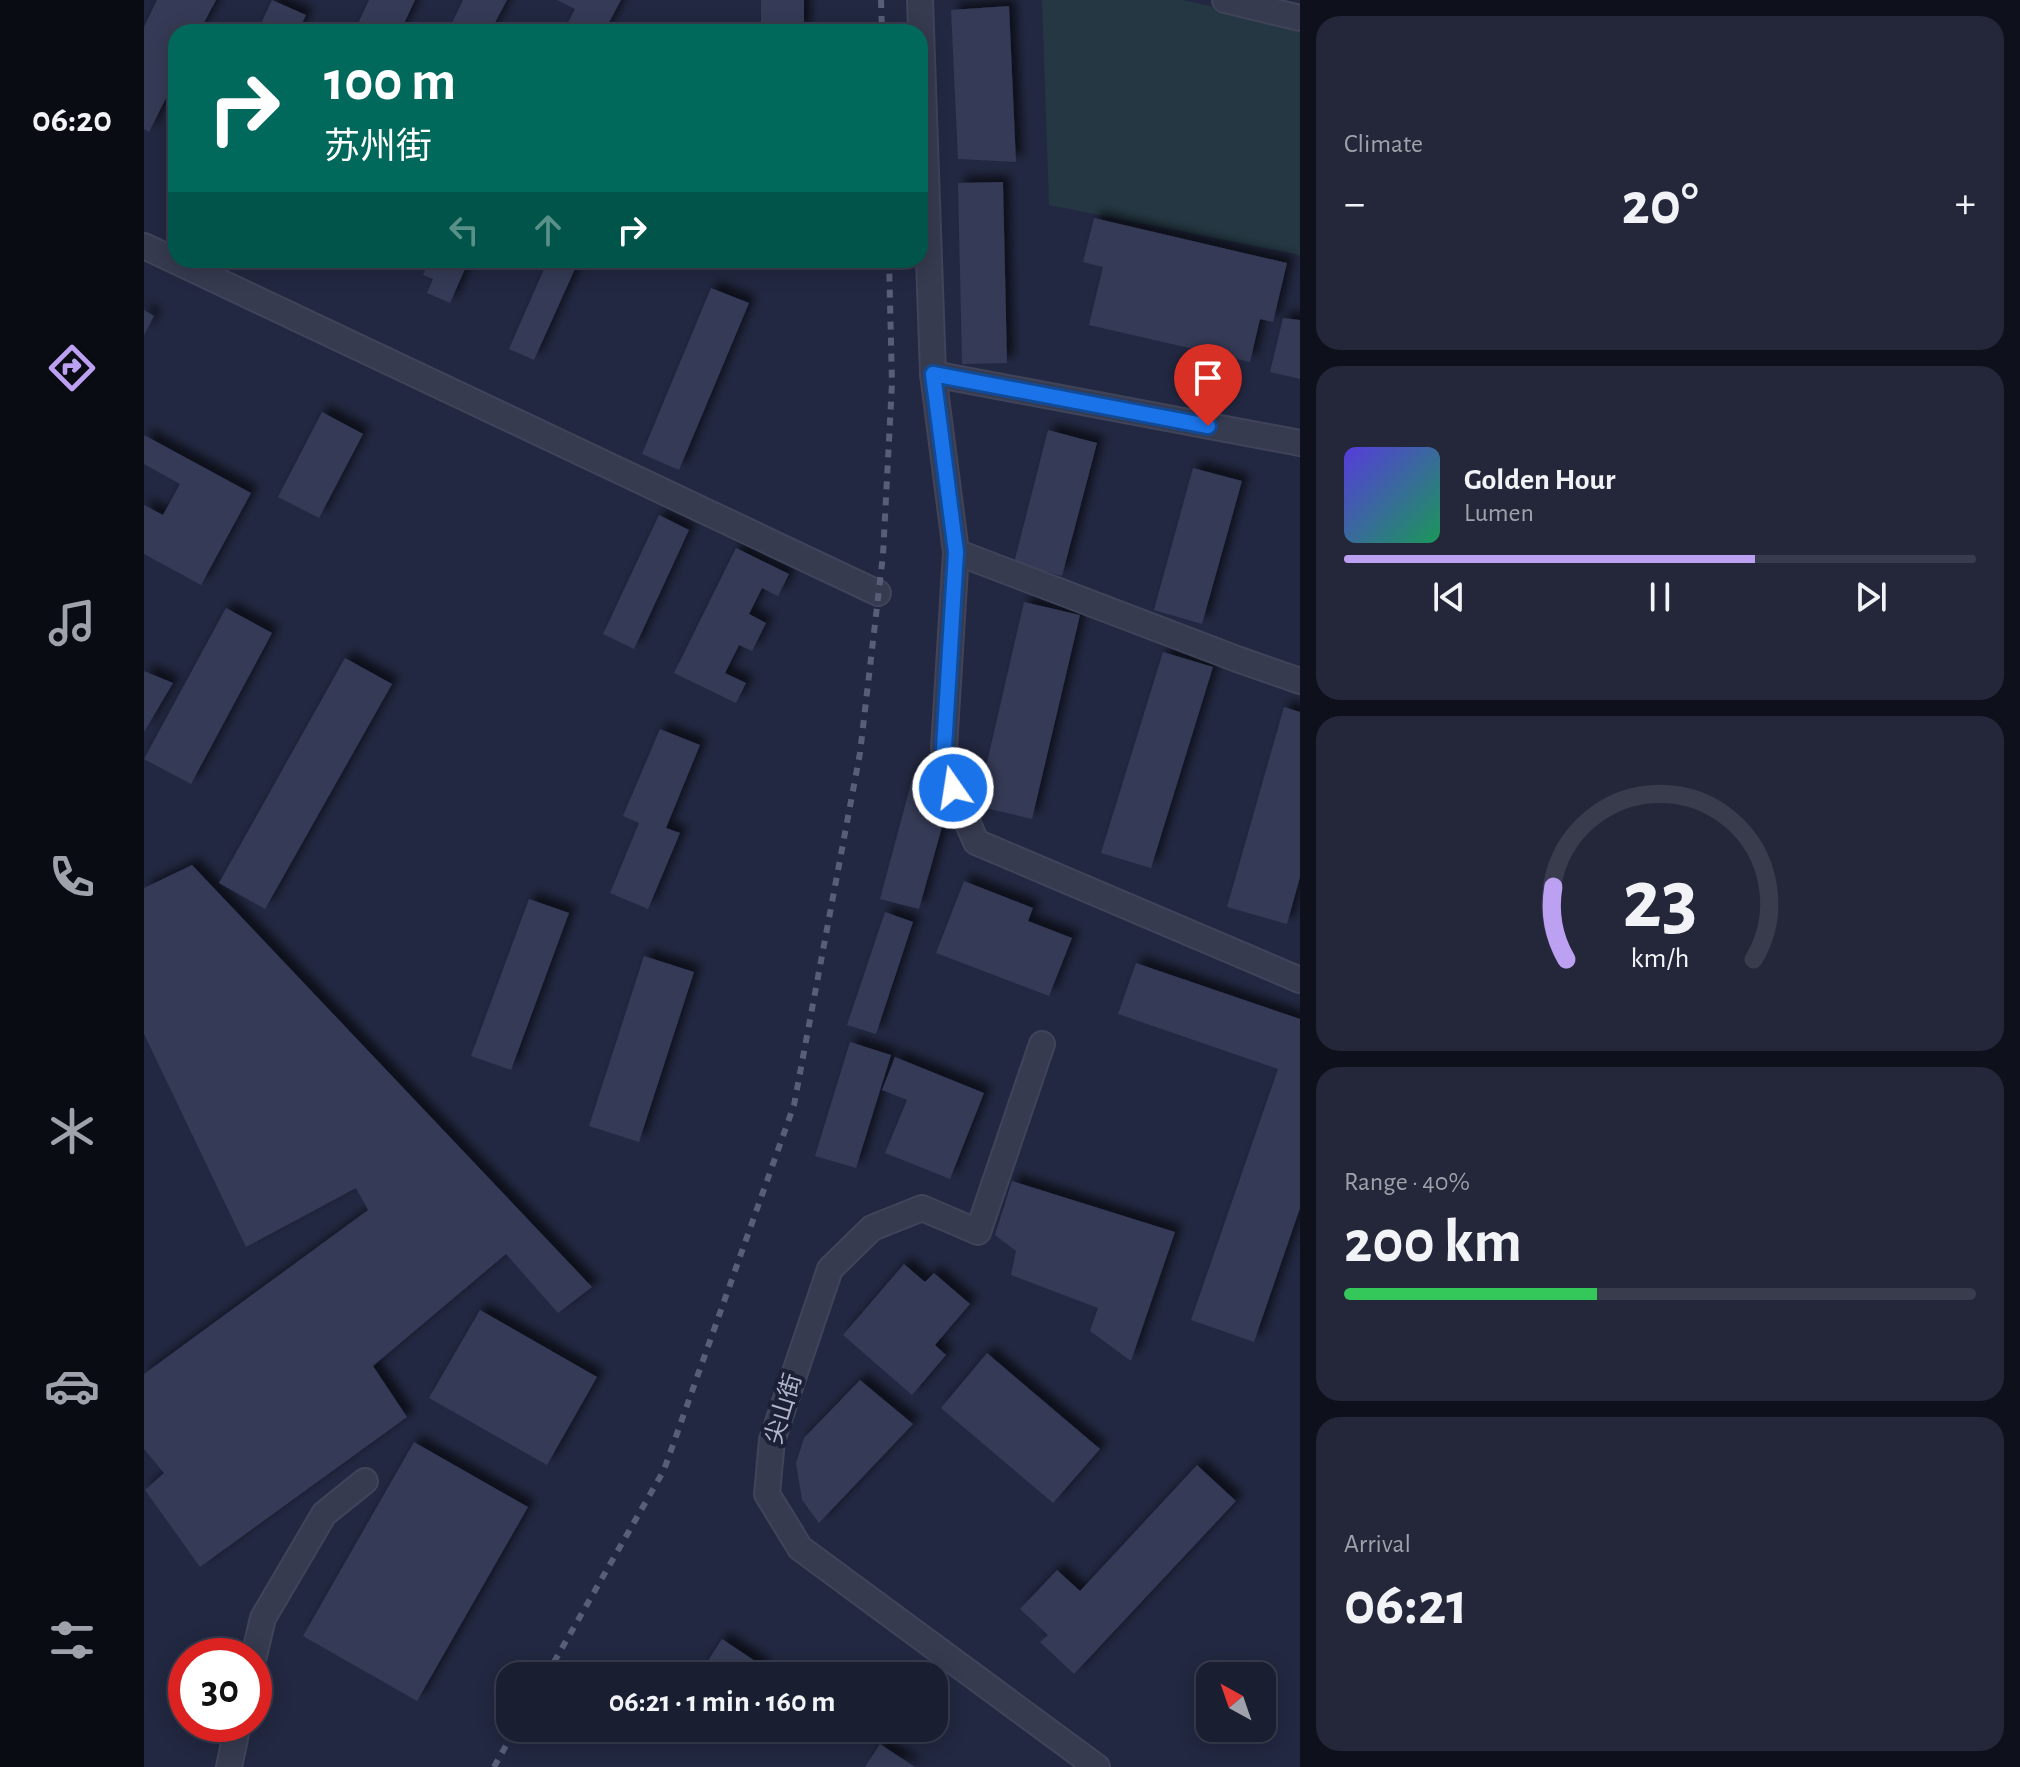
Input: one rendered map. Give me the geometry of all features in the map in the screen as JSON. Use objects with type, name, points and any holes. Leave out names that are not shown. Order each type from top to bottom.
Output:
[{"type":"street","points":[[920,0],[921,24]]},
{"type":"street","points":[[1225,0],[1300,18]]},
{"type":"street","points":[[928,230],[933,374],[956,552],[944,748],[953,788],[976,842],[1300,980]]},
{"type":"street","points":[[144,246],[168,257]]},
{"type":"street","points":[[191,268],[878,593]]},
{"type":"street","points":[[933,374],[1300,443]]},
{"type":"street","points":[[956,552],[1300,681]]},
{"type":"street","name":"尖山街","points":[[1042,1044],[978,1232],[922,1208],[872,1228],[830,1269],[772,1440],[767,1494],[800,1548],[1097,1767]]},
{"type":"street","points":[[258,1638],[263,1618],[324,1514],[365,1481]]},
{"type":"street","points":[[229,1767],[234,1742]]},
{"type":"shaded area","points":[[1042,0],[1183,0],[1300,26],[1300,255],[1049,205]]},
{"type":"building","points":[[157,0],[216,0],[203,24],[168,24],[168,94],[149,132],[144,129],[144,27]]},
{"type":"building","points":[[272,0],[306,15],[302,24],[261,24]]},
{"type":"building","points":[[369,0],[415,0],[404,24],[358,24]]},
{"type":"building","points":[[463,0],[507,0],[494,24],[451,24]]},
{"type":"building","points":[[557,0],[621,0],[608,24],[567,24],[575,9]]},
{"type":"building","points":[[761,0],[804,0],[804,24],[761,24]]},
{"type":"building","points":[[1009,6],[1016,162],[958,159],[951,10]]},
{"type":"building","points":[[1003,182],[1007,363],[962,364],[958,183]]},
{"type":"building","points":[[1094,218],[1287,263],[1273,322],[1260,319],[1250,362],[1089,325],[1103,267],[1083,262]]},
{"type":"building","points":[[426,268],[465,268],[450,303],[427,293],[433,279],[423,275]]},
{"type":"building","points":[[544,268],[575,268],[534,360],[509,349]]},
{"type":"building","points":[[711,288],[749,303],[679,470],[642,454]]},
{"type":"building","points":[[144,310],[154,316],[144,335]]},
{"type":"building","points":[[1283,318],[1300,320],[1300,379],[1270,372]]},
{"type":"building","points":[[322,412],[363,434],[319,518],[278,497]]},
{"type":"building","points":[[1048,430],[1097,443],[1062,576],[1014,563]]},
{"type":"building","points":[[144,435],[251,493],[201,585],[144,554],[144,505],[163,515],[180,484],[144,464]]},
{"type":"building","points":[[1193,468],[1242,481],[1202,624],[1154,610]]},
{"type":"building","points":[[659,515],[689,530],[634,649],[603,634]]},
{"type":"building","points":[[736,548],[789,574],[778,596],[762,588],[749,614],[766,623],[752,651],[739,645],[725,673],[746,683],[736,703],[674,673]]},
{"type":"building","points":[[1024,602],[1080,615],[1032,819],[977,806]]},
{"type":"building","points":[[226,608],[272,633],[191,784],[144,759]]},
{"type":"building","points":[[1163,652],[1213,667],[1151,868],[1101,853]]},
{"type":"building","points":[[345,658],[392,684],[265,909],[219,883]]},
{"type":"building","points":[[144,671],[173,683],[144,732]]},
{"type":"building","points":[[1284,707],[1300,712],[1300,877],[1287,924],[1227,907]]},
{"type":"building","points":[[660,729],[700,745],[666,828],[680,833],[648,909],[610,893],[639,823],[623,816]]},
{"type":"building","points":[[913,776],[953,788],[919,909],[880,899]]},
{"type":"building","points":[[192,865],[592,1287],[558,1313],[506,1254],[373,1366],[407,1417],[200,1567],[145,1490],[164,1473],[144,1449],[144,1374],[368,1210],[356,1188],[246,1247],[144,1034],[144,888]]},
{"type":"building","points":[[964,881],[1033,908],[1028,921],[1072,938],[1049,996],[936,953]]},
{"type":"building","points":[[529,899],[569,913],[511,1070],[471,1056]]},
{"type":"building","points":[[885,912],[913,922],[876,1034],[847,1025]]},
{"type":"building","points":[[644,956],[694,972],[639,1142],[589,1126]]},
{"type":"building","points":[[1136,963],[1300,1019],[1300,1208],[1254,1342],[1191,1320],[1278,1069],[1118,1014]]},
{"type":"building","points":[[850,1042],[891,1055],[856,1168],[815,1156]]},
{"type":"building","points":[[895,1057],[984,1093],[950,1179],[885,1153],[907,1100],[882,1090]]},
{"type":"building","points":[[1012,1181],[1175,1232],[1131,1361],[1090,1331],[1098,1308],[1011,1275],[1016,1251],[995,1235]]},
{"type":"building","points":[[904,1264],[925,1282],[934,1273],[970,1304],[935,1345],[946,1355],[912,1395],[843,1335]]},
{"type":"building","points":[[480,1310],[597,1377],[547,1465],[429,1398]]},
{"type":"building","points":[[987,1353],[1100,1449],[1053,1503],[941,1408]]},
{"type":"building","points":[[860,1380],[913,1424],[819,1523],[802,1500],[796,1463],[804,1438]]},
{"type":"building","points":[[414,1442],[528,1507],[417,1701],[303,1636]]},
{"type":"building","points":[[1197,1465],[1236,1501],[1074,1674],[1040,1642],[1048,1635],[1020,1609],[1057,1570],[1080,1591]]},
{"type":"building","points":[[722,1639],[756,1662],[707,1662]]},
{"type":"building","points":[[880,1744],[915,1767],[865,1767]]},
{"type":"railway","points":[[881,0],[882,24]]},
{"type":"railway","points":[[554,1662],[664,1470],[794,1105],[860,753],[883,555],[892,383],[889,268]]},
{"type":"railway","points":[[494,1767],[508,1742]]},
{"type":"route","points":[[953,788],[944,748],[956,552],[933,374],[1208,426]]}]
